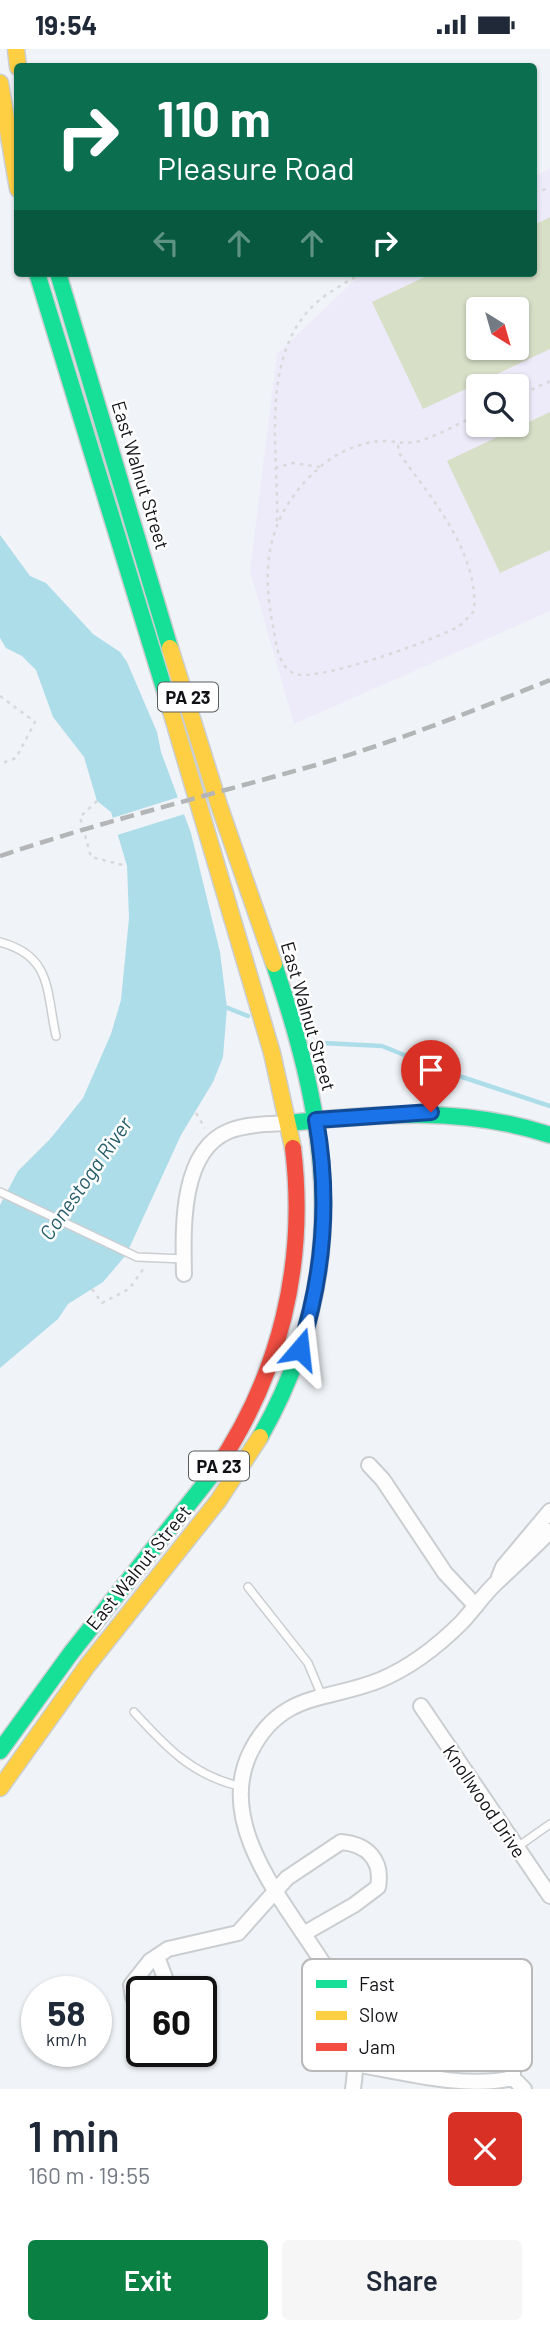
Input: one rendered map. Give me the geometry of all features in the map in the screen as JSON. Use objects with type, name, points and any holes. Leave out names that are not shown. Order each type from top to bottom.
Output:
[{"type":"main road","points":[[0,83],[14,165]]},
{"type":"main road","name":"East Walnut Street","points":[[0,1751],[72,1651],[205,1485],[232,1446],[254,1406],[279,1339],[293,1265],[297,1192],[288,1123],[206,823],[38,277]]},
{"type":"main road","name":"East Walnut Street","points":[[0,1788],[72,1684],[236,1478],[271,1417],[300,1349],[320,1267],[324,1191],[316,1120],[305,1071],[270,953],[219,805],[59,277]]},
{"type":"main road","points":[[288,1123],[401,1113],[459,1113],[513,1123],[550,1135]]},
{"type":"street","points":[[184,1274],[192,1172],[200,1154],[213,1140],[239,1128],[288,1123]]},
{"type":"street","points":[[369,1465],[383,1480],[445,1573],[476,1606]]},
{"type":"street","points":[[498,1581],[503,1567],[550,1511]]},
{"type":"street","points":[[320,1959],[276,1889],[246,1833],[239,1803],[239,1786],[246,1761],[268,1726],[296,1704],[321,1694],[360,1687],[403,1668],[445,1637],[550,1531]]},
{"type":"street","name":"Knollwood Drive","points":[[421,1706],[550,1896]]},
{"type":"street","points":[[136,1976],[157,1957],[180,1944],[238,1933],[287,1878],[341,1842],[361,1845],[375,1859],[380,1878],[373,1893],[305,1933]]},
{"type":"street","points":[[157,1957],[164,1976]]},
{"type":"street","points":[[353,2089],[355,2071]]},
{"type":"street","points":[[386,2071],[454,2087],[495,2088],[513,2078]]},
{"type":"street","points":[[513,2071],[513,2078],[524,2089]]},
{"type":"lane","points":[[0,942],[30,954],[40,964],[57,1036]]},
{"type":"lane","points":[[2,1193],[127,1252],[150,1259],[184,1259]]},
{"type":"lane","points":[[248,1587],[308,1663],[321,1694]]},
{"type":"lane","points":[[134,1712],[178,1759],[210,1778],[239,1786]]},
{"type":"lane","points":[[516,1847],[550,1824]]},
{"type":"path","points":[[277,524],[275,468],[280,374],[288,346],[301,321],[317,302],[356,277]]},
{"type":"path","points":[[529,391],[550,381]]},
{"type":"path","points":[[398,445],[399,453],[446,520],[473,579],[474,611],[462,624],[389,655],[309,675],[291,673],[280,656],[267,590],[268,554],[277,524],[294,497],[320,467],[352,449],[376,441],[398,445],[419,441],[466,420]]},
{"type":"path","points":[[275,468],[293,463],[320,467]]},
{"type":"path","points":[[0,696],[35,722],[16,758],[0,764]]},
{"type":"path","points":[[97,801],[80,817],[91,857],[127,866]]},
{"type":"path","points":[[196,1113],[213,1140]]},
{"type":"path","points":[[92,1289],[102,1303],[111,1299],[129,1289],[150,1259]]},
{"type":"shaded area","points":[[550,168],[550,611],[294,724],[250,571],[277,354],[358,277],[537,277],[537,175]]},
{"type":"green space","points":[[550,217],[550,349],[529,359],[529,297],[466,297],[466,361],[525,361],[497,374],[466,374],[466,389],[423,409],[372,302],[425,277],[537,277],[537,224]]},
{"type":"green space","points":[[550,412],[550,550],[500,573],[447,461],[497,437],[529,437],[529,422]]},
{"type":"water","name":"Conestoga River","points":[[0,535],[30,576],[46,583],[93,634],[120,652],[127,662],[157,732],[161,752],[191,833],[220,952],[227,1008],[223,1057],[213,1082],[181,1135],[126,1255],[103,1282],[68,1304],[58,1319],[0,1368],[0,1205],[18,1171],[51,1138],[83,1098],[111,1034],[121,1000],[129,918],[127,866],[111,812],[97,801],[84,757],[53,717],[36,670],[22,656],[6,648],[0,638]]},
{"type":"pier","points":[[182,796],[188,813],[114,836],[109,819]]},
{"type":"waterway","points":[[223,1006],[248,1016]]},
{"type":"waterway","points":[[322,1043],[382,1046],[444,1071],[550,1106]]},
{"type":"railway","points":[[0,856],[346,756],[550,680]]},
{"type":"traffic: fast","points":[[38,277],[171,711]]},
{"type":"traffic: fast","points":[[59,277],[170,648]]},
{"type":"traffic: fast","points":[[260,1437],[289,1377],[309,1319],[320,1261],[323,1203],[319,1145],[309,1086],[294,1026],[274,964]]},
{"type":"traffic: fast","points":[[288,1123],[388,1115],[453,1116],[517,1126],[550,1135]]},
{"type":"traffic: fast","points":[[0,1751],[71,1653],[214,1472]]},
{"type":"traffic: slow","points":[[16,49],[18,63]]},
{"type":"traffic: slow","points":[[0,83],[14,165]]},
{"type":"traffic: slow","points":[[170,648],[219,805],[274,964]]},
{"type":"traffic: slow","points":[[171,711],[272,1053],[293,1148]]},
{"type":"traffic: slow","points":[[0,1788],[87,1666],[218,1501],[260,1437]]},
{"type":"traffic: jam","points":[[214,1472],[256,1397],[272,1358],[283,1317],[292,1276],[296,1234],[293,1148]]},
{"type":"route","points":[[300,1349],[313,1306],[323,1238],[323,1165],[316,1120],[431,1112]]}]
